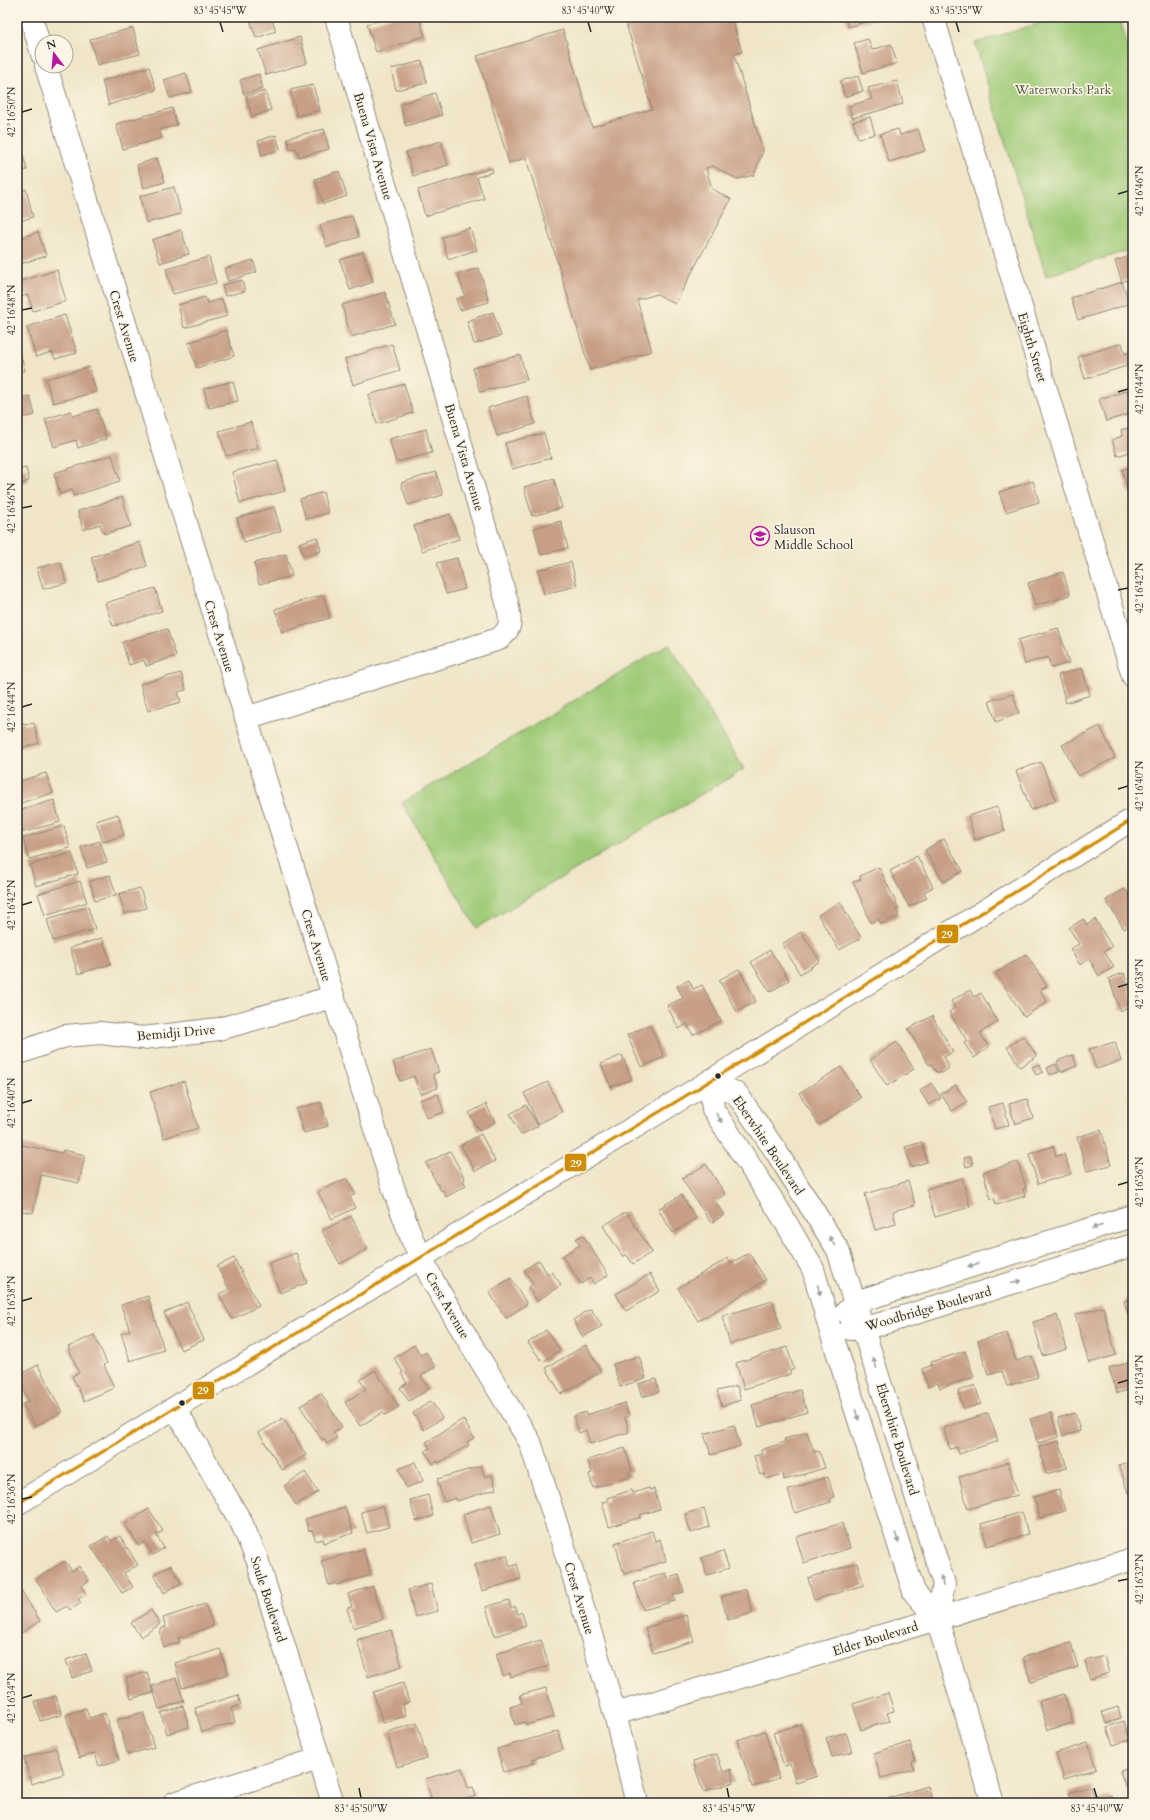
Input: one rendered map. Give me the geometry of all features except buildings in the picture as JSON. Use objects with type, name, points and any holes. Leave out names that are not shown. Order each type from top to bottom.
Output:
[{"type":"street","points":[[31,17],[36,34]]},
{"type":"street","name":"Buena Vista Avenue","points":[[246,718],[499,639],[508,632],[510,625],[507,602],[336,17]]},
{"type":"street","name":"Eighth Street","points":[[933,17],[1133,676]]},
{"type":"street","name":"Crest Avenue","points":[[48,74],[246,718],[394,1190],[412,1239],[422,1256],[437,1290],[530,1442],[574,1578],[615,1714],[637,1803]]},
{"type":"street","points":[[17,1504],[710,1081],[1133,819]]},
{"type":"street","name":"Bemidji Drive","points":[[18,1051],[65,1036],[100,1033],[142,1038],[219,1029],[333,996]]},
{"type":"street","name":"Eberwhite Boulevard","points":[[710,1081],[737,1094],[777,1153],[838,1250],[856,1302],[944,1584],[937,1619]]},
{"type":"street","name":"Eberwhite Boulevard","points":[[710,1081],[713,1109],[778,1208],[813,1269],[830,1329],[914,1592],[937,1619],[993,1803]]},
{"type":"street","name":"Woodbridge Boulevard","points":[[830,1329],[856,1302],[1132,1216],[1133,1218]]},
{"type":"street","name":"Woodbridge Boulevard","points":[[830,1329],[864,1328],[1133,1245]]},
{"type":"street","name":"Soule Boulevard","points":[[174,1408],[242,1524],[257,1560],[333,1803]]},
{"type":"street","name":"Elder Boulevard","points":[[615,1714],[937,1619],[1133,1559]]},
{"type":"street","points":[[174,1803],[320,1759]]},
{"type":"green space","name":"Waterworks Park","points":[[1059,17],[1119,17],[1133,63],[1133,249],[1046,276],[975,43]]},
{"type":"green space","points":[[669,644],[744,769],[477,928],[402,803]]},
{"type":"transit line","name":"29","points":[[17,1504],[710,1081],[1133,819]]},
{"type":"place","name":"Slauson Middle School","points":[[760,536]]}]
